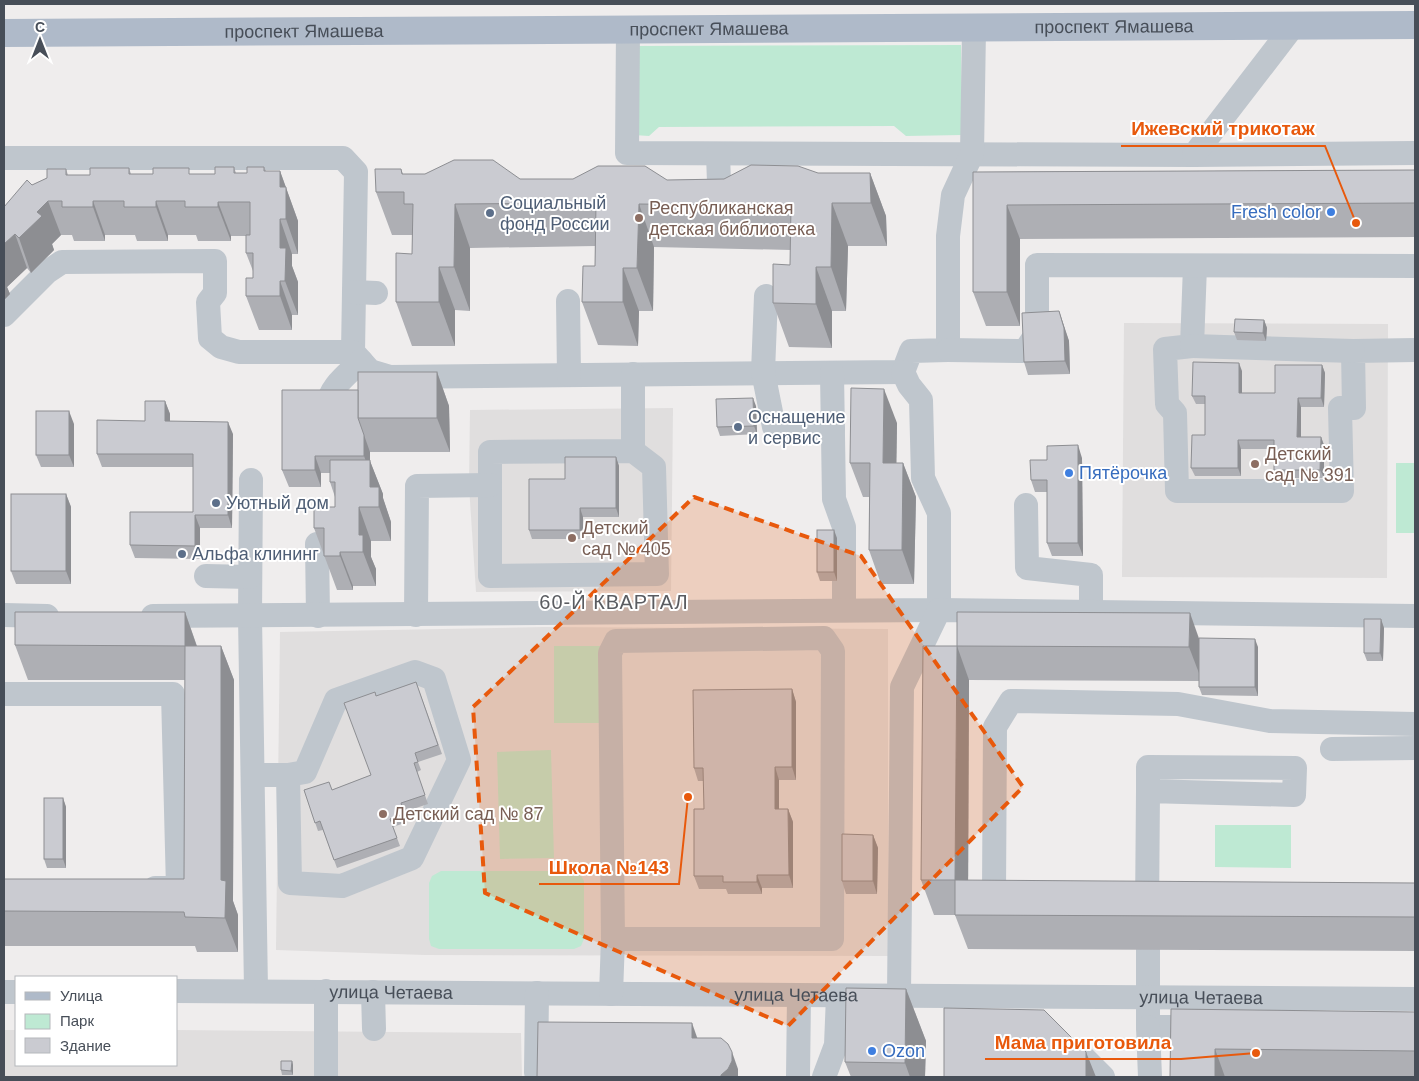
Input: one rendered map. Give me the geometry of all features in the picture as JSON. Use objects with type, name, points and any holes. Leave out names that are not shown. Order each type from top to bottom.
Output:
[{"type":"main road","name":"проспект Ямашева","points":[[4,33],[1415,25]]},
{"type":"street","points":[[1194,155],[1294,25]]},
{"type":"street","points":[[948,350],[948,236],[953,195],[972,154],[974,29]]},
{"type":"street","points":[[628,30],[623,163],[718,154],[1194,155],[1415,153]]},
{"type":"street","points":[[718,154],[720,220]]},
{"type":"street","points":[[4,158],[343,158],[356,172],[365,186],[365,292],[357,356],[328,395],[327,407]]},
{"type":"street","points":[[4,315],[46,272],[62,262],[214,261],[215,293],[208,302],[210,338],[221,347],[239,352],[357,356],[370,371],[390,377],[903,372]]},
{"type":"street","points":[[900,996],[902,687],[939,610],[940,513],[923,478],[921,400],[909,385],[903,372],[911,351],[1025,351],[1037,333],[1037,265],[1415,266]]},
{"type":"street","points":[[1192,346],[1194,266]]},
{"type":"street","points":[[766,296],[764,372],[774,427],[833,429]]},
{"type":"street","points":[[568,301],[569,375]]},
{"type":"street","points":[[1353,351],[1354,408],[1340,408],[1342,491],[1178,491],[1175,413],[1167,404],[1165,349],[1192,346],[1353,351],[1415,350]]},
{"type":"street","points":[[832,373],[834,500],[844,527],[844,610]]},
{"type":"street","points":[[633,374],[633,451]]},
{"type":"street","points":[[633,451],[654,467],[657,574],[490,576],[490,452],[633,451]]},
{"type":"street","points":[[251,480],[250,617],[256,990]]},
{"type":"street","points":[[416,615],[417,486],[490,485]]},
{"type":"street","points":[[1026,506],[1027,568],[1091,575],[1091,612]]},
{"type":"street","points":[[317,544],[318,616]]},
{"type":"street","points":[[206,576],[250,577]]},
{"type":"street","points":[[133,616],[250,617],[939,610],[1415,616]]},
{"type":"street","points":[[4,615],[65,616]]},
{"type":"street","points":[[611,994],[613,939],[610,653],[616,641],[824,638],[833,651],[832,939],[613,939]]},
{"type":"street","points":[[253,775],[288,775],[305,772],[336,700],[415,672],[434,679],[459,760],[412,858],[342,886],[290,883],[288,775]]},
{"type":"street","points":[[4,694],[173,694],[178,888],[130,888]]},
{"type":"street","points":[[1032,893],[994,893],[995,727],[1011,700],[1178,704],[1270,721],[1415,724]]},
{"type":"street","points":[[1332,749],[1415,748]]},
{"type":"street","points":[[1147,899],[1148,767],[1295,768],[1294,794],[1148,791]]},
{"type":"street","points":[[1148,950],[1150,1077]]},
{"type":"street","name":"улица Четаева","points":[[178,991],[256,990],[1148,999],[1327,1008],[1415,999]]},
{"type":"street","points":[[326,991],[326,1077]]},
{"type":"street","points":[[373,992],[374,1029]]},
{"type":"street","points":[[536,1073],[537,993]]},
{"type":"street","points":[[798,1077],[799,996]]},
{"type":"street","points":[[824,1077],[836,1045],[838,996]]},
{"type":"street","points":[[950,1021],[951,997]]},
{"type":"street","points":[[1148,1027],[1228,1027]]},
{"type":"street","points":[[1037,1050],[1078,1053],[1103,1077]]},
{"type":"highlighted area","points":[[694,497],[861,556],[1023,787],[788,1026],[485,893],[473,707]]},
{"type":"shaded area","name":"Детский сад № 391","points":[[1124,323],[1388,324],[1387,578],[1122,577]]},
{"type":"shaded area","name":"Детский сад № 405","points":[[673,408],[671,591],[476,592],[469,486],[470,410]]},
{"type":"shaded area","points":[[544,627],[888,629],[888,956],[425,955],[276,950],[280,632]]},
{"type":"shaded area","points":[[4,1030],[15,1030],[15,1066],[178,1066],[178,1030],[521,1033],[522,1077],[4,1077]]},
{"type":"green space","points":[[961,45],[962,135],[906,136],[894,126],[659,127],[649,136],[634,135],[634,46]]},
{"type":"green space","points":[[1396,463],[1415,463],[1415,533],[1396,533]]},
{"type":"green space","points":[[554,646],[600,646],[600,723],[554,723]]},
{"type":"green space","points":[[551,750],[554,858],[500,859],[497,752]]},
{"type":"green space","points":[[1215,825],[1291,825],[1291,868],[1215,867]]},
{"type":"green space","points":[[441,871],[573,871],[580,874],[584,881],[584,939],[581,946],[574,949],[439,949],[431,946],[429,939],[429,883],[432,876]]},
{"type":"building","points":[[454,160],[493,160],[520,179],[573,179],[598,166],[645,166],[667,180],[724,179],[751,165],[798,166],[818,173],[870,173],[871,203],[832,203],[831,267],[816,267],[816,304],[773,303],[773,264],[790,265],[791,206],[639,204],[637,268],[623,268],[623,302],[582,302],[583,266],[595,266],[596,203],[455,204],[454,267],[439,267],[439,302],[396,302],[396,253],[412,254],[413,204],[404,204],[404,192],[376,192],[375,169],[401,169],[402,174],[425,174]]},
{"type":"building","points":[[215,167],[234,167],[234,173],[247,173],[247,167],[264,167],[264,171],[280,171],[280,187],[286,187],[286,219],[280,219],[280,248],[286,248],[285,281],[280,281],[280,296],[246,296],[246,278],[253,278],[253,253],[246,253],[246,235],[250,235],[250,202],[218,202],[218,207],[185,207],[185,201],[156,201],[156,207],[124,207],[124,201],[93,201],[93,207],[62,207],[62,201],[48,201],[37,212],[42,216],[19,238],[15,234],[4,244],[4,207],[27,180],[32,185],[47,178],[47,169],[66,169],[66,175],[90,175],[90,168],[129,168],[129,174],[153,174],[153,168],[189,168],[189,174],[215,174]]},
{"type":"building","points":[[1415,170],[1415,203],[1007,205],[1007,292],[973,292],[973,172]]},
{"type":"building","points":[[1059,311],[1064,328],[1065,361],[1024,362],[1022,313]]},
{"type":"building","points":[[1235,319],[1264,320],[1263,333],[1234,332]]},
{"type":"building","points":[[1193,362],[1239,363],[1239,393],[1275,393],[1275,365],[1322,365],[1321,398],[1298,398],[1297,437],[1321,437],[1320,470],[1274,470],[1274,440],[1238,440],[1238,468],[1191,468],[1192,435],[1205,435],[1205,396],[1192,396]]},
{"type":"building","points":[[358,372],[437,372],[437,418],[358,418]]},
{"type":"building","points":[[851,388],[884,389],[883,463],[903,463],[902,550],[869,550],[870,463],[850,463]]},
{"type":"building","points":[[282,390],[358,390],[358,418],[364,435],[364,456],[315,456],[315,470],[282,470]]},
{"type":"building","points":[[753,398],[754,426],[717,427],[716,399]]},
{"type":"building","points":[[145,401],[165,401],[165,421],[228,422],[228,515],[195,515],[195,546],[130,545],[130,512],[193,512],[193,454],[97,454],[97,420],[145,421]]},
{"type":"building","points":[[36,411],[69,411],[69,455],[36,455]]},
{"type":"building","points":[[1078,445],[1078,543],[1047,543],[1047,480],[1031,480],[1030,460],[1047,460],[1047,446]]},
{"type":"building","points":[[565,457],[616,457],[616,508],[580,508],[580,530],[529,530],[529,479],[565,479]]},
{"type":"building","points":[[330,460],[370,460],[370,487],[379,487],[379,507],[359,507],[359,535],[363,535],[363,552],[340,552],[340,556],[324,556],[324,528],[314,528],[314,507],[335,507],[335,482],[330,482]]},
{"type":"building","points":[[11,494],[66,494],[66,571],[11,571]]},
{"type":"building","points":[[817,530],[834,530],[834,572],[817,572]]},
{"type":"building","points":[[15,612],[185,612],[185,646],[15,645]]},
{"type":"building","points":[[957,612],[1190,613],[1189,647],[957,646]]},
{"type":"building","points":[[1364,619],[1381,619],[1380,653],[1364,653]]},
{"type":"building","points":[[1199,638],[1255,639],[1255,687],[1199,687]]},
{"type":"building","points":[[185,646],[221,646],[221,880],[226,881],[225,918],[185,917],[184,912],[4,911],[4,879],[184,879]]},
{"type":"building","points":[[923,646],[957,646],[955,880],[921,880]]},
{"type":"building","points":[[416,682],[438,745],[415,753],[418,762],[414,763],[425,795],[401,803],[404,814],[390,819],[397,838],[334,860],[320,821],[315,823],[304,790],[329,782],[332,790],[371,775],[344,703],[375,692],[376,696]]},
{"type":"building","points":[[792,689],[792,767],[775,767],[775,809],[788,809],[789,875],[757,875],[757,882],[723,882],[723,876],[694,876],[694,809],[704,809],[703,768],[694,768],[693,690]]},
{"type":"building","points":[[44,798],[63,798],[63,859],[44,859]]},
{"type":"building","points":[[842,834],[873,835],[873,881],[842,881]]},
{"type":"building","points":[[955,880],[1415,883],[1415,917],[955,915]]},
{"type":"building","points":[[846,988],[906,989],[905,1063],[845,1062]]},
{"type":"building","points":[[944,1008],[1044,1010],[1086,1052],[1086,1077],[944,1077]]},
{"type":"building","points":[[1171,1009],[1415,1012],[1415,1051],[1215,1049],[1215,1077],[1170,1077]]},
{"type":"building","points":[[538,1022],[692,1023],[692,1038],[721,1038],[728,1044],[732,1052],[732,1061],[721,1077],[537,1077]]},
{"type":"building","points":[[281,1061],[292,1061],[291,1071],[281,1070]]},
{"type":"place","name":"Fresh color","points":[[1331,212]]},
{"type":"place","name":"Социальный фонд России","points":[[490,213]]},
{"type":"place","name":"Республиканская детская библиотека","points":[[639,218]]},
{"type":"place","name":"Ижевский трикотаж","points":[[1356,223]]},
{"type":"place","name":"Оснащение и сервис","points":[[738,427]]},
{"type":"place","name":"Детский сад № 391","points":[[1255,464]]},
{"type":"place","name":"Пятёрочка","points":[[1069,473]]},
{"type":"place","name":"Уютный дом","points":[[216,503]]},
{"type":"place","name":"Детский сад № 405","points":[[572,538]]},
{"type":"place","name":"Альфа клининг","points":[[182,554]]},
{"type":"place","name":"Школа №143","points":[[688,797]]},
{"type":"place","name":"Детский сад № 87","points":[[383,814]]},
{"type":"place","name":"Ozon","points":[[872,1051]]},
{"type":"place","name":"Мама приготовила","points":[[1256,1053]]},
{"type":"district","name":"60-Й КВАРТАЛ","points":[[614,602]]}]
